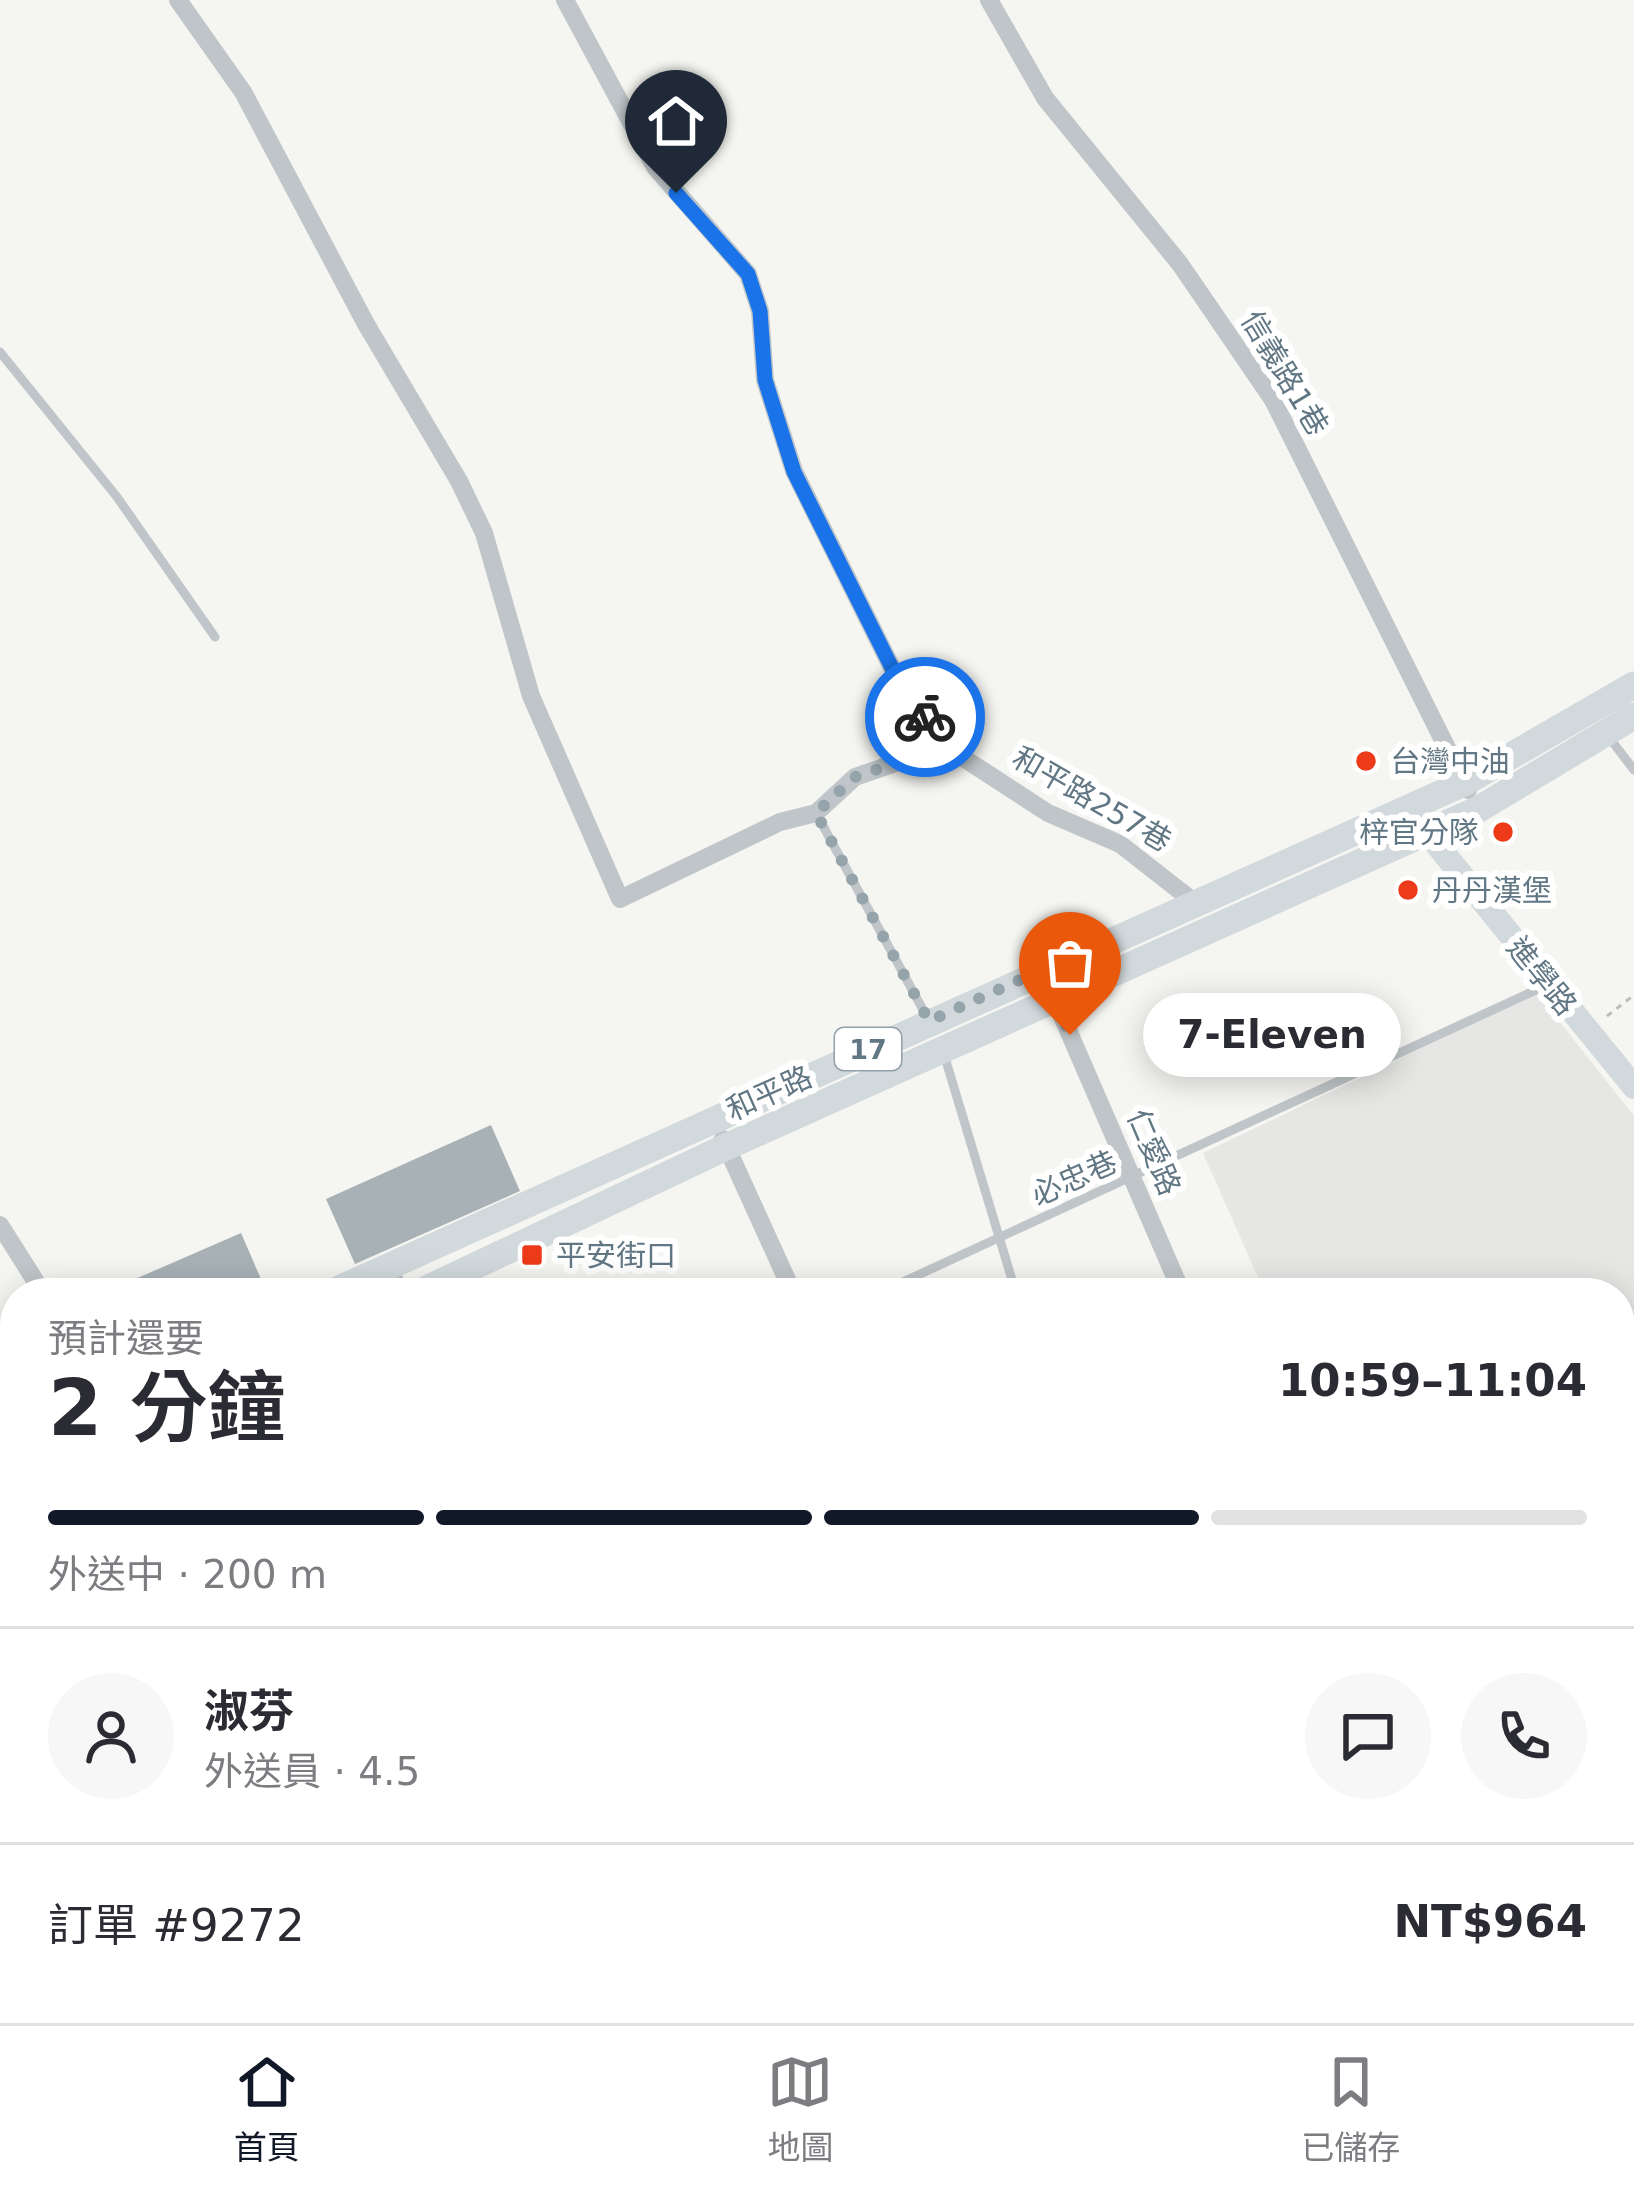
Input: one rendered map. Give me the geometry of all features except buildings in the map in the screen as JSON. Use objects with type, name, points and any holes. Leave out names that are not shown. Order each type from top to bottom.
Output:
[{"type":"main road","name":"17","points":[[1407,807],[1465,783],[1634,685]]},
{"type":"main road","name":"17","points":[[1426,833],[1479,809],[1634,716]]},
{"type":"main road","name":"和平路","points":[[362,1278],[1407,807]]},
{"type":"main road","name":"和平路","points":[[450,1278],[726,1147],[1426,833]]},
{"type":"street","points":[[178,0],[243,92],[366,324],[459,481],[484,533],[532,696],[620,899],[780,822],[816,813],[855,777],[945,746]]},
{"type":"street","name":"和平路257巷","points":[[565,0],[655,167],[748,274],[760,311],[765,380],[794,472],[896,676],[945,746],[1048,813],[1120,844],[1192,901]]},
{"type":"street","name":"信義路1巷","points":[[989,0],[1045,98],[1180,264],[1273,400],[1479,809]]},
{"type":"street","name":"進學路","points":[[1407,807],[1634,1087]]},
{"type":"street","name":"仁愛路","points":[[1042,970],[1175,1278]]},
{"type":"street","points":[[715,1118],[786,1278]]},
{"type":"street","points":[[0,1225],[34,1278]]},
{"type":"street","points":[[387,1266],[393,1278]]},
{"type":"lane","points":[[0,352],[117,497],[215,638]]},
{"type":"lane","points":[[1606,734],[1634,770]]},
{"type":"lane","points":[[816,813],[929,1021]]},
{"type":"lane","name":"必忠巷","points":[[912,1278],[1549,984]]},
{"type":"lane","points":[[943,1052],[1011,1278]]},
{"type":"path","points":[[1587,1031],[1634,995]]},
{"type":"shaded area","points":[[1537,993],[1634,1116],[1634,1278],[1258,1278],[1203,1153]]},
{"type":"way so far","points":[[925,717],[945,746],[855,777],[816,813],[929,1021],[1042,970],[1070,1035]]},
{"type":"place","name":"台灣中油","points":[[1366,761]]},
{"type":"place","name":"梓官分隊","points":[[1503,832]]},
{"type":"place","name":"丹丹漢堡","points":[[1408,890]]},
{"type":"place","name":"7-Eleven","points":[[1070,1035]]},
{"type":"place","name":"平安街口","points":[[532,1255]]},
{"type":"route","points":[[676,193],[748,274],[760,311],[765,380],[794,472],[896,676],[925,717]]}]
